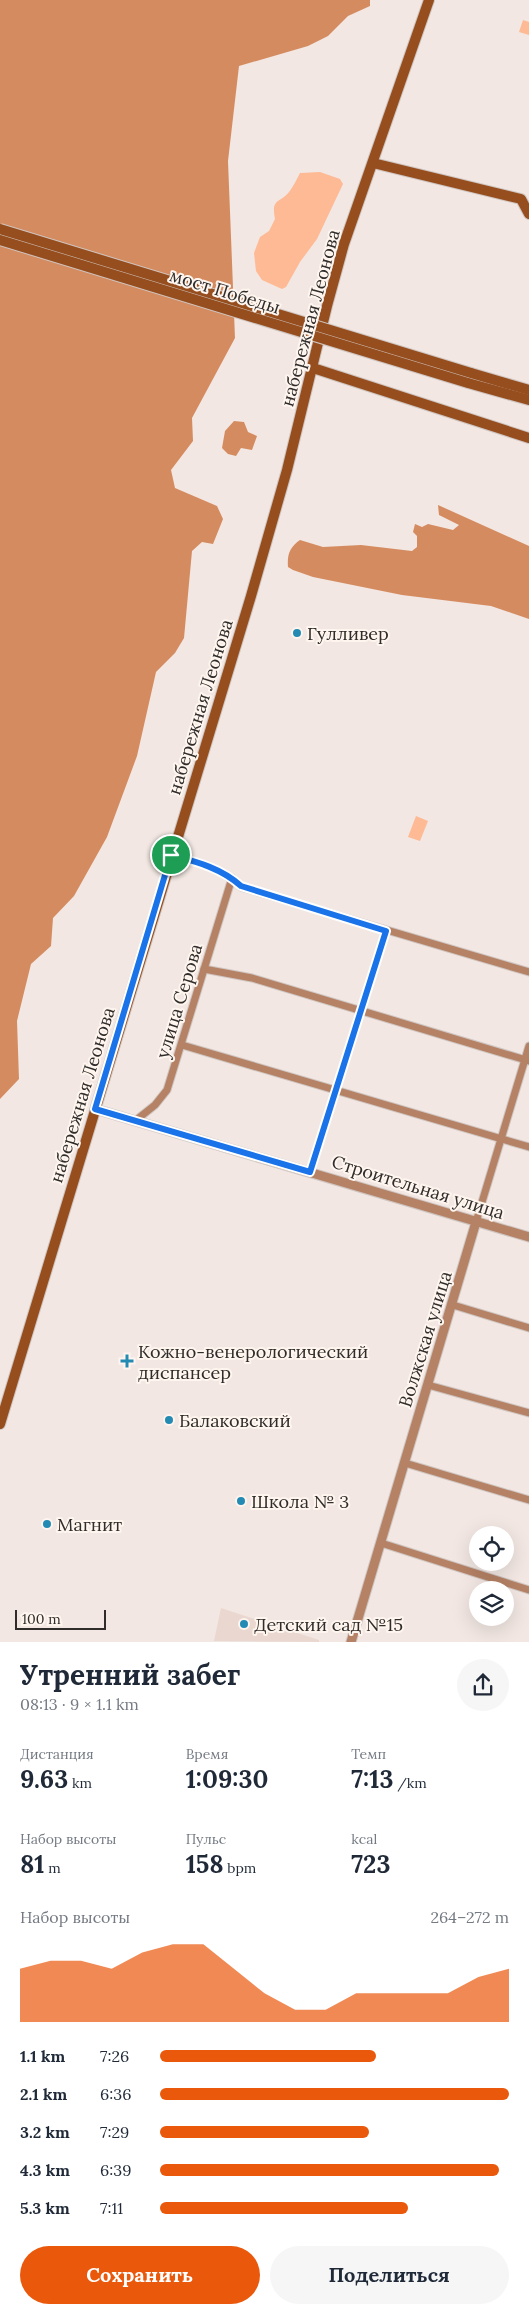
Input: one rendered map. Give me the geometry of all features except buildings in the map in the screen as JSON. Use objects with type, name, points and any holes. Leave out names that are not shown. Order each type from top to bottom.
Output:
[{"type":"main road","name":"набережная Леонова","points":[[0,1424],[288,470],[327,306],[344,244],[429,0]]},
{"type":"main road","points":[[373,163],[525,200],[529,214]]},
{"type":"main road","points":[[0,229],[469,378],[529,400]]},
{"type":"main road","name":"мост Победы","points":[[0,240],[469,378]]},
{"type":"main road","points":[[313,368],[529,438]]},
{"type":"main road","points":[[469,378],[529,390]]},
{"type":"street","points":[[171,855],[212,866],[241,886],[386,931],[529,972]]},
{"type":"street","name":"улица Серова","points":[[135,1121],[155,1105],[167,1090],[232,878]]},
{"type":"street","points":[[310,1172],[386,931]]},
{"type":"street","points":[[204,969],[252,978],[527,1060]]},
{"type":"street","points":[[182,1045],[529,1147]]},
{"type":"street","name":"Волжская улица","points":[[351,1642],[453,1305],[501,1138],[527,1060],[529,1046]]},
{"type":"street","name":"Строительная улица","points":[[95,1109],[529,1237]]},
{"type":"street","points":[[453,1305],[529,1328]]},
{"type":"street","points":[[428,1385],[529,1413]]},
{"type":"street","points":[[405,1463],[529,1500]]},
{"type":"street","points":[[382,1543],[529,1590]]},
{"type":"shaded area","points":[[0,0],[370,0],[370,6],[348,16],[328,36],[308,46],[239,66],[228,161],[235,338],[192,418],[193,441],[171,470],[175,488],[217,506],[223,519],[213,544],[202,542],[192,551],[184,638],[175,653],[156,672],[137,756],[107,837],[74,896],[53,918],[51,946],[31,964],[17,1021],[19,1079],[0,1099]]},
{"type":"shaded area","points":[[523,20],[529,22],[529,35],[519,32]]},
{"type":"shaded area","points":[[320,172],[340,179],[343,184],[317,239],[300,262],[286,287],[282,289],[262,280],[256,271],[254,253],[260,237],[269,231],[275,219],[275,204],[289,192],[300,173]]},
{"type":"shaded area","points":[[234,421],[244,422],[248,432],[257,436],[252,450],[241,448],[236,456],[228,454],[222,448],[225,431]]},
{"type":"shaded area","points":[[438,505],[529,546],[529,619],[491,606],[402,595],[313,577],[288,567],[290,551],[300,540],[323,547],[361,545],[412,551],[417,547],[417,536],[413,532],[415,524],[422,527],[428,524],[453,530],[459,525],[439,515]]},
{"type":"shaded area","points":[[416,816],[428,821],[420,841],[408,837]]},
{"type":"shaded area","name":"Детский сад №15","points":[[221,1608],[319,1640],[319,1642],[214,1641]]},
{"type":"place","name":"Гулливер","points":[[297,633]]},
{"type":"place","name":"Кожно-венерологический диспансер","points":[[127,1361]]},
{"type":"place","name":"Балаковский","points":[[169,1420]]},
{"type":"place","name":"Школа № 3","points":[[241,1501]]},
{"type":"place","name":"Магнит","points":[[47,1524]]},
{"type":"place","name":"Детский сад №15","points":[[244,1624]]},
{"type":"route","points":[[171,855],[212,866],[241,886],[386,931],[310,1172],[95,1109],[171,855]]}]
